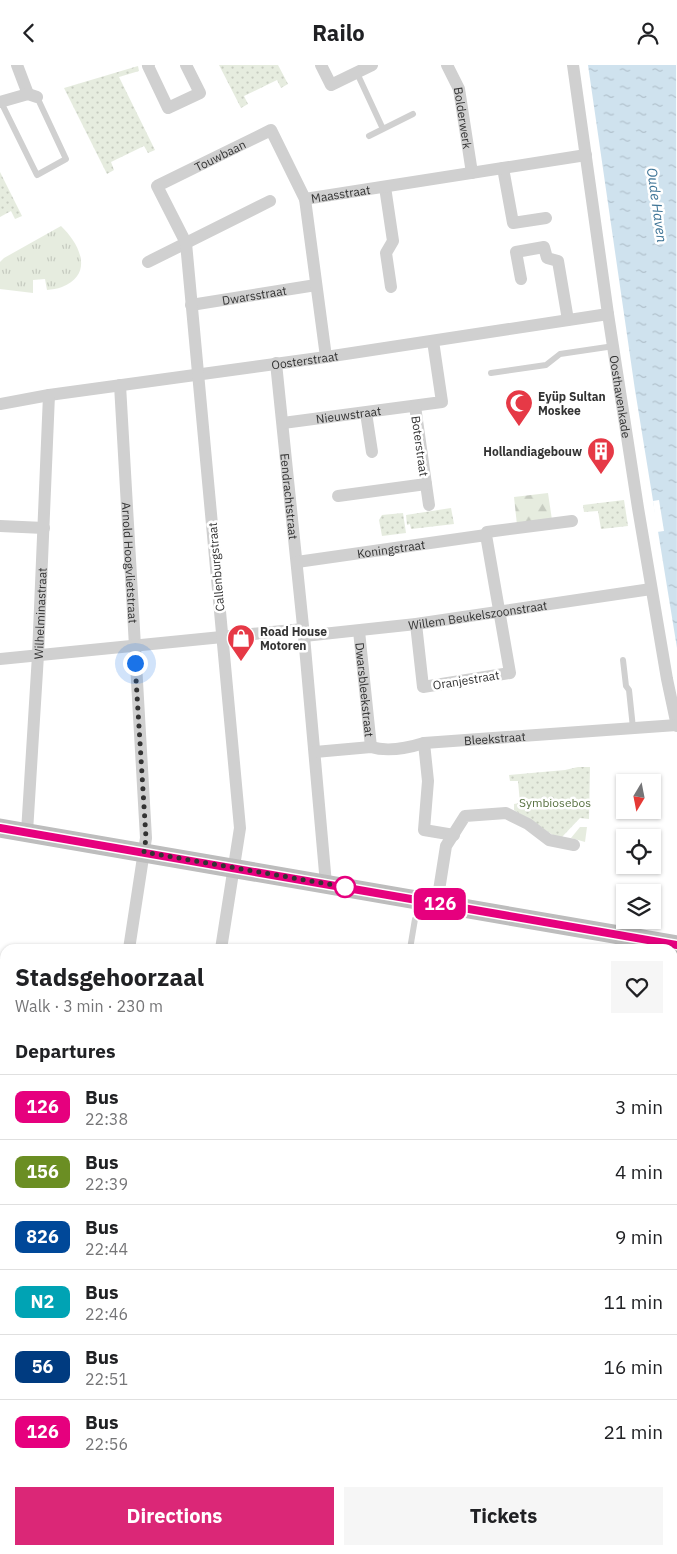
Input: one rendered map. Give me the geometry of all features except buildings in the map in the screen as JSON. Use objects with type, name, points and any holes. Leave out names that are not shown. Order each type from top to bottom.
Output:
[{"type":"street","points":[[0,102],[32,95],[17,65]]},
{"type":"street","points":[[149,65],[168,108],[200,93],[186,65]]},
{"type":"street","points":[[321,65],[331,85],[372,65]]},
{"type":"street","name":"Bolderwerk","points":[[447,65],[459,89],[472,173]]},
{"type":"street","name":"Oosthavenkade","points":[[573,65],[608,313],[651,589],[677,726]]},
{"type":"street","name":"Touwbaan","points":[[186,243],[157,186],[271,130],[305,199]]},
{"type":"street","name":"Maasstraat","points":[[326,357],[305,199],[586,155]]},
{"type":"street","points":[[503,168],[513,223],[546,218]]},
{"type":"street","points":[[385,187],[393,241],[386,253],[391,287]]},
{"type":"street","points":[[148,262],[270,201]]},
{"type":"street","name":"Callenburgstraat","points":[[186,243],[240,828],[222,944]]},
{"type":"street","points":[[521,279],[516,252],[544,247],[546,258],[558,261],[568,320]]},
{"type":"street","name":"Dwarsstraat","points":[[191,305],[316,285]]},
{"type":"street","name":"Oosterstraat","points":[[0,404],[49,395],[433,341],[608,313]]},
{"type":"street","name":"Boterstraat","points":[[429,505],[415,406],[442,402],[433,341]]},
{"type":"street","name":"Eendrachtstraat","points":[[276,363],[304,633],[326,884]]},
{"type":"street","name":"Arnold Hoogvlietstraat","points":[[120,385],[146,838],[129,944]]},
{"type":"street","name":"Wilhelminastraat","points":[[27,832],[38,655],[49,395]]},
{"type":"street","name":"Nieuwstraat","points":[[283,423],[415,406]]},
{"type":"street","points":[[366,413],[372,452]]},
{"type":"street","name":"Boterstraat","points":[[338,496],[426,484]]},
{"type":"street","name":"Koningstraat","points":[[297,562],[486,535],[487,532],[572,521]]},
{"type":"street","points":[[0,526],[44,528]]},
{"type":"street","points":[[486,535],[496,603],[500,611]]},
{"type":"street","name":"Willem Beukelszoonstraat","points":[[0,659],[222,637],[359,631],[651,589]]},
{"type":"street","name":"Oranjestraat","points":[[416,624],[423,687],[510,673],[500,611]]},
{"type":"street","name":"Dwarsbleekstraat","points":[[359,631],[371,747]]},
{"type":"street","name":"Bleekstraat","points":[[315,752],[371,747],[378,749],[414,746],[424,743],[677,726]]},
{"type":"street","points":[[424,743],[428,781],[424,830],[454,835]]},
{"type":"street","points":[[437,903],[446,846],[466,816],[506,813],[528,824],[549,840],[574,845]]},
{"type":"street","points":[[0,828],[671,944]]},
{"type":"lane","points":[[357,73],[383,129]]},
{"type":"lane","points":[[0,102],[37,175],[66,159],[32,95]]},
{"type":"lane","points":[[369,136],[413,113]]},
{"type":"lane","points":[[490,373],[546,365],[560,354],[614,346]]},
{"type":"lane","points":[[623,660],[626,685],[629,690],[633,728]]},
{"type":"lane","points":[[411,944],[416,919]]},
{"type":"green space","points":[[219,65],[278,65],[288,84],[281,88],[277,80],[244,96],[248,104],[241,108]]},
{"type":"green space","points":[[138,66],[139,71],[119,77],[155,150],[148,153],[144,146],[111,162],[114,170],[107,174],[64,88]]},
{"type":"green space","points":[[0,172],[22,216],[15,219],[11,211],[0,217]]},
{"type":"green space","points":[[61,226],[78,249],[81,258],[78,274],[72,281],[60,288],[47,290],[45,279],[33,280],[33,293],[0,289],[0,262]]},
{"type":"green space","points":[[548,493],[552,520],[517,525],[514,497]]},
{"type":"green space","points":[[624,500],[628,526],[601,529],[598,511],[584,512],[583,505]]},
{"type":"green space","points":[[451,508],[454,524],[411,529],[410,524],[407,525],[406,515]]},
{"type":"green space","points":[[403,513],[406,533],[382,536],[379,520],[382,515]]},
{"type":"green space","name":"Symbiosebos","points":[[590,767],[589,819],[580,818],[562,837],[556,837],[514,810],[514,804],[520,803],[518,781],[510,781],[509,775]]},
{"type":"green space","points":[[580,827],[587,827],[585,842],[571,838]]},
{"type":"water","name":"Oude Haven","points":[[588,65],[676,65],[677,648],[635,390]]},
{"type":"pier","points":[[659,500],[664,531],[657,532],[653,501]]},
{"type":"bus line","name":"126","points":[[0,828],[671,944]]},
{"type":"place","name":"Eyüp Sultan Moskee","points":[[519,427]]},
{"type":"place","name":"Hollandiagebouw","points":[[601,475]]},
{"type":"place","name":"Road House Motoren","points":[[241,662]]},
{"type":"route","points":[[135,663],[146,838],[144,852],[345,887]]}]
